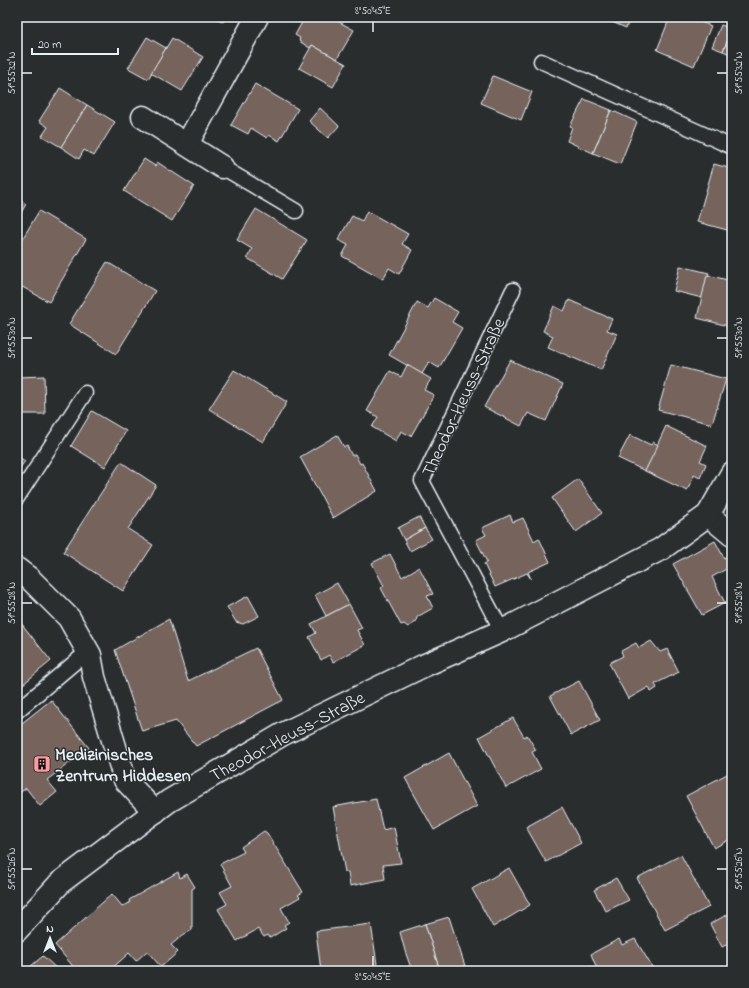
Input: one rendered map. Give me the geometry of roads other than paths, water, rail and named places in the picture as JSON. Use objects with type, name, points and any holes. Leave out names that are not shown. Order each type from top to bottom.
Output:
[{"type":"main road","points":[[187,144],[257,17]]},
{"type":"main road","points":[[143,117],[222,166]]},
{"type":"main road","name":"Theodor-Heuss-Straße","points":[[17,930],[61,882],[169,801],[283,734],[423,666],[502,631],[660,549],[708,515],[732,473]]},
{"type":"main road","points":[[708,515],[732,535]]},
{"type":"main road","points":[[17,569],[29,578],[69,618],[90,655],[94,677],[125,780],[155,812]]},
{"type":"lane","points":[[541,61],[732,147]]},
{"type":"lane","points":[[222,166],[296,211]]},
{"type":"lane","name":"Theodor-Heuss-Straße","points":[[502,631],[422,481],[513,290]]},
{"type":"lane","points":[[17,498],[85,393]]},
{"type":"lane","points":[[17,710],[88,652]]},
{"type":"place","name":"Medizinisches Zentrum Hiddesen","points":[[42,764]]}]
